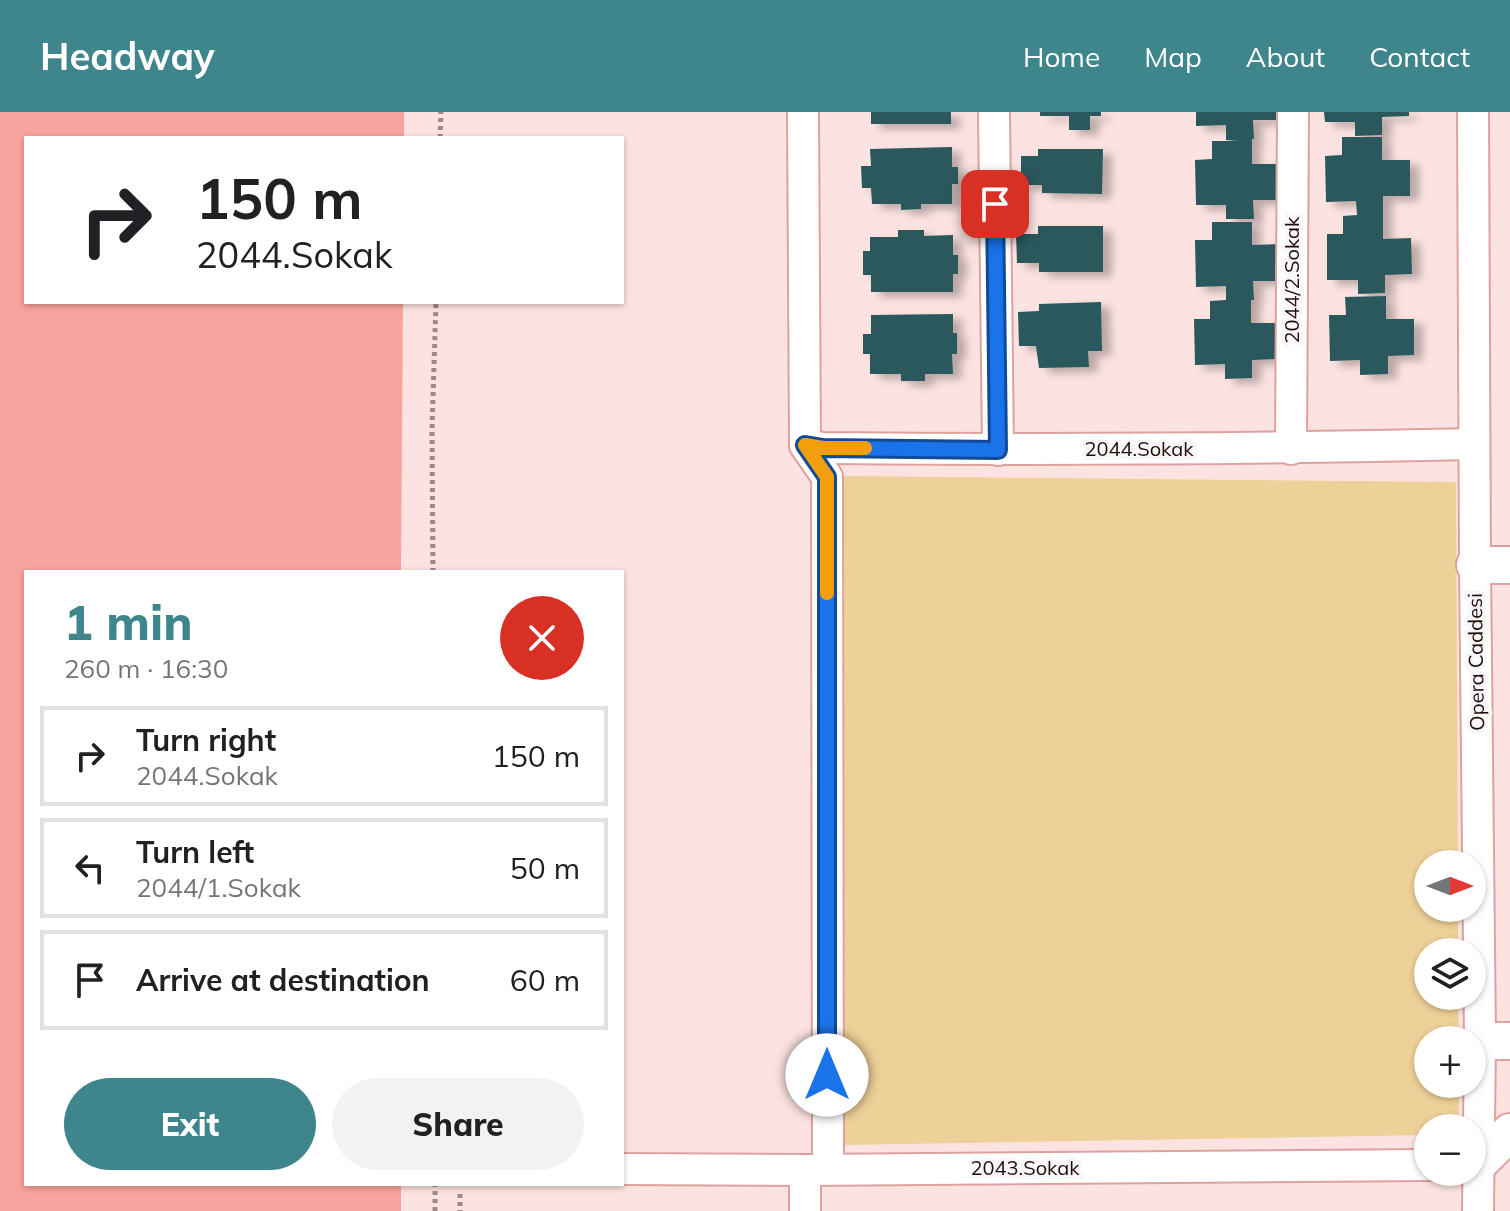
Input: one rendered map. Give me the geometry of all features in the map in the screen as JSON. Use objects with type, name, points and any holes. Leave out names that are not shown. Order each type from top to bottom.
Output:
[{"type":"street","points":[[803,112],[805,445],[827,477],[816,1169],[805,1211]]},
{"type":"street","points":[[994,112],[998,450]]},
{"type":"street","name":"2044/2.Sokak","points":[[1291,449],[1293,112]]},
{"type":"street","name":"Opera Caddesi","points":[[1473,112],[1474,444],[1492,565],[1495,1041],[1483,1114]]},
{"type":"street","name":"2044.Sokak","points":[[805,445],[823,448],[998,450],[1291,449],[1474,444]]},
{"type":"street","points":[[1486,1155],[1510,1132]]},
{"type":"street","name":"2043.Sokak","points":[[624,1169],[1414,1165]]},
{"type":"street","name":"Opera Caddesi","points":[[1476,1186],[1478,1211]]},
{"type":"path","points":[[440,136],[441,112]]},
{"type":"path","points":[[433,570],[432,429],[436,304]]},
{"type":"path","points":[[435,1186],[435,1211]]},
{"type":"path","points":[[460,1194],[460,1211]]},
{"type":"shaded area","points":[[0,112],[404,112],[404,136],[24,136],[24,304],[403,304],[401,570],[24,570],[24,1186],[401,1186],[401,1211],[0,1211]]},
{"type":"shaded area","points":[[842,476],[1456,482],[1458,850],[1414,850],[1414,922],[1458,922],[1458,938],[1414,938],[1414,1010],[1458,1010],[1459,1026],[1414,1026],[1414,1098],[1459,1098],[1459,1114],[1414,1114],[1414,1135],[845,1145]]},
{"type":"building","points":[[871,112],[951,112],[951,124],[871,124]]},
{"type":"building","points":[[1040,112],[1101,112],[1101,116],[1090,116],[1090,130],[1069,130],[1069,116],[1040,116]]},
{"type":"building","points":[[1196,112],[1280,112],[1280,120],[1253,120],[1252,164],[1280,164],[1280,200],[1253,200],[1254,219],[1226,219],[1226,205],[1196,205],[1195,160],[1212,159],[1212,141],[1237,141],[1226,140],[1226,125],[1196,126]]},
{"type":"building","points":[[1324,112],[1409,112],[1409,116],[1382,117],[1382,135],[1355,136],[1355,122],[1325,122]]},
{"type":"building","points":[[1342,137],[1382,137],[1382,160],[1410,160],[1410,196],[1383,196],[1383,239],[1411,238],[1412,274],[1385,275],[1385,293],[1358,294],[1358,280],[1327,280],[1327,234],[1343,234],[1343,216],[1357,215],[1356,201],[1326,202],[1325,156],[1342,155]]},
{"type":"building","points":[[952,147],[952,167],[958,167],[958,184],[952,184],[952,204],[921,204],[921,209],[901,210],[901,204],[872,204],[871,188],[862,188],[861,166],[871,166],[870,149]]},
{"type":"building","points":[[1038,149],[1103,149],[1102,194],[1042,193],[1042,185],[1021,185],[1021,156],[1038,156]]},
{"type":"building","points":[[1212,222],[1252,222],[1252,245],[1280,244],[1280,281],[1253,281],[1254,300],[1251,300],[1251,323],[1278,323],[1279,359],[1252,360],[1252,378],[1225,379],[1225,364],[1195,365],[1194,319],[1210,319],[1210,301],[1226,300],[1226,286],[1196,287],[1195,240],[1212,240]]},
{"type":"building","points":[[1038,226],[1103,226],[1103,272],[1039,272],[1039,263],[1017,263],[1016,234],[1038,234]]},
{"type":"building","points":[[898,230],[924,230],[924,236],[953,235],[953,255],[958,255],[958,274],[953,274],[953,292],[871,292],[871,275],[863,275],[863,251],[870,251],[870,237],[898,237]]},
{"type":"building","points":[[1386,296],[1386,319],[1414,319],[1414,355],[1388,356],[1388,374],[1360,375],[1360,360],[1330,361],[1329,315],[1346,315],[1345,297]]},
{"type":"building","points":[[1101,302],[1102,351],[1088,351],[1089,367],[1039,368],[1036,346],[1019,346],[1018,312],[1039,311],[1039,304]]},
{"type":"building","points":[[953,314],[957,354],[952,354],[953,374],[925,374],[925,381],[901,381],[901,374],[870,374],[870,354],[863,354],[863,334],[871,334],[871,315]]},
{"type":"slow traffic","points":[[827,593],[827,477],[805,445],[865,448]]},
{"type":"route","points":[[827,1075],[827,477],[805,445],[823,448],[998,450],[995,204]]}]
